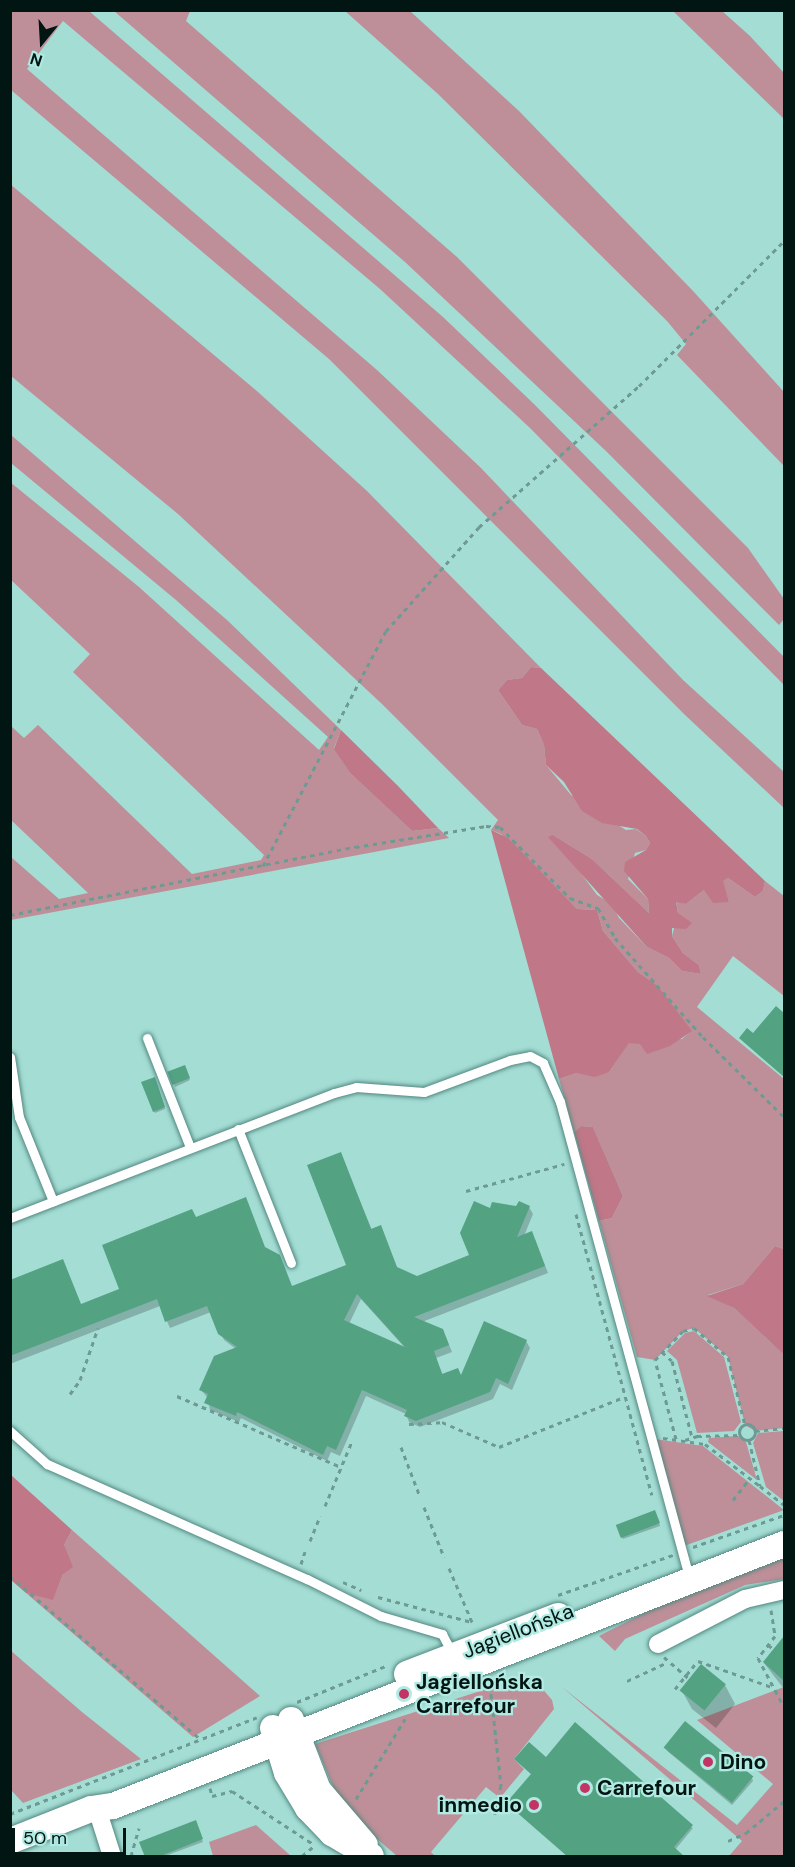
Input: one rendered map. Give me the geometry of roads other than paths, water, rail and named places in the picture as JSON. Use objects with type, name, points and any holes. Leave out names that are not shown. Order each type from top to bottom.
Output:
[{"type":"street","name":"Jagiellońska","points":[[94,1809],[109,1794],[284,1731],[688,1574],[784,1542]]},
{"type":"street","points":[[658,1644],[745,1599],[776,1592]]},
{"type":"street","name":"Jagiellońska","points":[[10,1841],[94,1809],[113,1806],[231,1760],[284,1731]]},
{"type":"street","points":[[284,1731],[290,1779],[308,1808],[329,1830],[371,1857]]},
{"type":"street","points":[[284,1731],[318,1790],[375,1857]]},
{"type":"street","points":[[231,1760],[267,1767],[290,1779]]},
{"type":"street","points":[[94,1809],[112,1857]]},
{"type":"lane","points":[[147,1038],[190,1147]]},
{"type":"lane","points":[[10,1218],[190,1147],[356,1087],[424,1092],[510,1060],[530,1056],[543,1063],[560,1102],[660,1479],[688,1574]]},
{"type":"lane","points":[[10,1057],[19,1117],[53,1201]]},
{"type":"lane","points":[[238,1129],[291,1263]]},
{"type":"lane","points":[[10,1431],[47,1464],[355,1602],[381,1616],[442,1634],[457,1664]]},
{"type":"place","name":"Jagiellońska Carrefour","points":[[404,1694]]},
{"type":"place","name":"Dino","points":[[708,1762]]},
{"type":"place","name":"Carrefour","points":[[585,1788]]},
{"type":"place","name":"inmedio","points":[[534,1805]]}]
